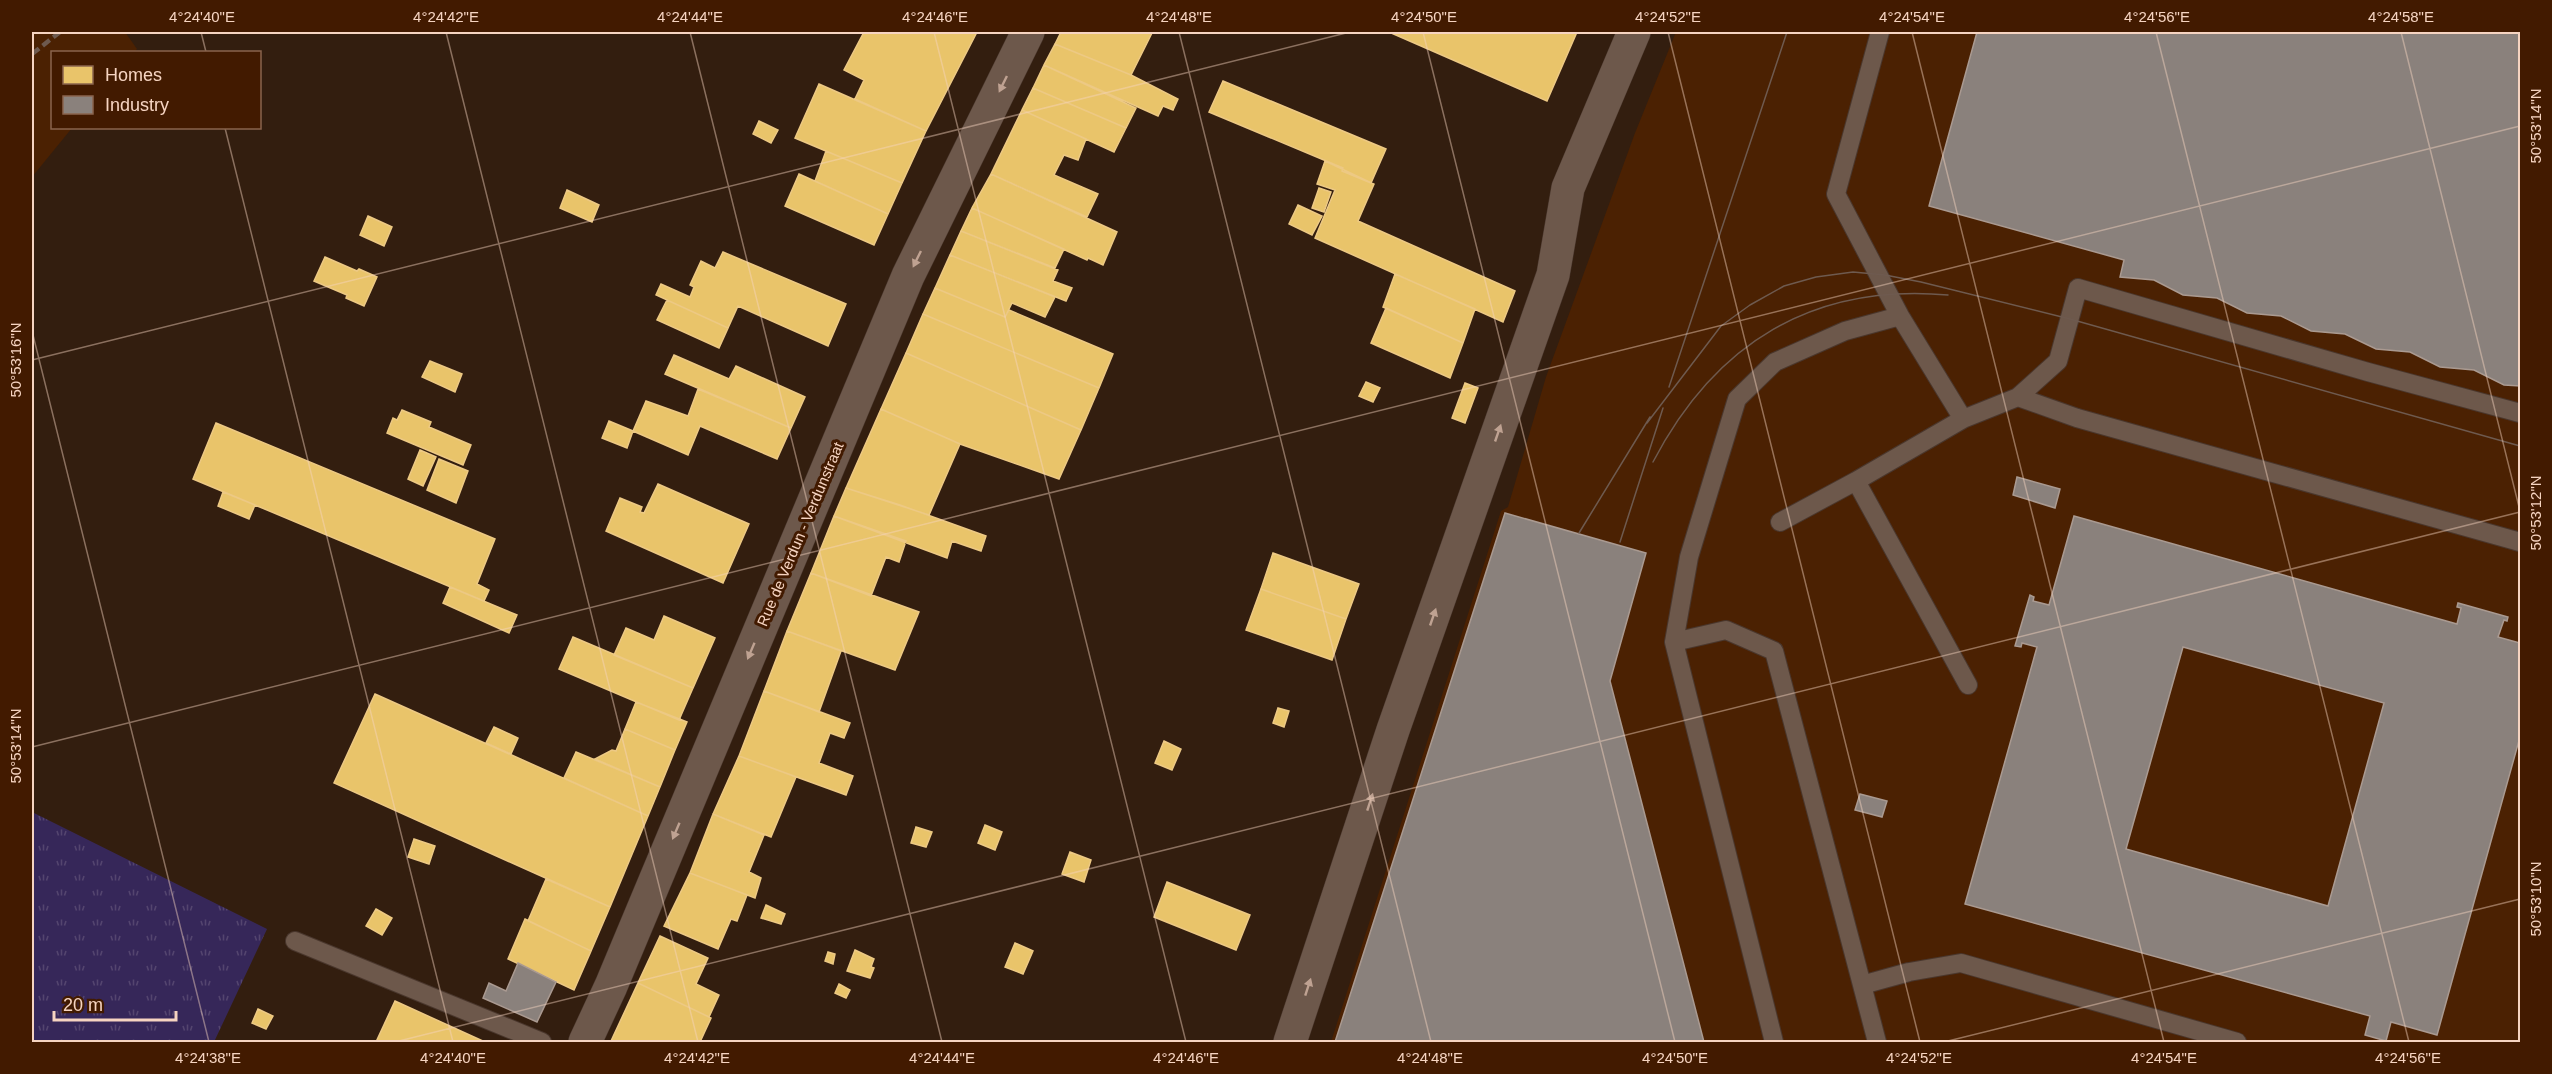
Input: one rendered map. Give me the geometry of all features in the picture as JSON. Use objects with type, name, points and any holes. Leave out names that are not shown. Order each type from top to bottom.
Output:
[{"type":"street","name":"Rue de Verdun - Verdunstraat","points":[[585,1042],[616,975],[908,276],[1028,32]]},
{"type":"street","points":[[1290,1042],[1393,730],[1553,275],[1568,188],[1634,32]]},
{"type":"lane","points":[[1880,32],[1836,194],[1900,316],[1964,420]]},
{"type":"lane","points":[[1780,522],[1964,420],[2019,397],[2058,361],[2078,288],[2368,372],[2520,413]]},
{"type":"lane","points":[[1774,1042],[1674,642],[1689,557],[1737,399],[1775,362],[1845,332],[1900,316]]},
{"type":"lane","points":[[2019,397],[2077,418],[2520,542]]},
{"type":"lane","points":[[1856,481],[1968,685]]},
{"type":"lane","points":[[1674,642],[1725,630],[1774,651],[1877,1042]]},
{"type":"lane","points":[[295,940],[542,1042]]},
{"type":"lane","points":[[1862,985],[1909,972],[1961,963],[2237,1042]]},
{"type":"shaded area","points":[[32,32],[125,32],[137,49],[135,51],[51,51],[51,129],[71,129],[32,177]]},
{"type":"shaded area","points":[[1676,32],[2520,32],[2520,1042],[1331,1042],[1501,511],[1508,507],[1546,377],[1635,133]]},
{"type":"green space","points":[[32,812],[267,929],[214,1042],[32,1042]]},
{"type":"building: Homes","points":[[864,32],[977,32],[926,131],[855,99],[864,80],[844,70]]},
{"type":"building: Homes","points":[[1061,32],[1152,33],[1131,75],[1055,44]]},
{"type":"building: Homes","points":[[1389,32],[1577,32],[1547,101]]},
{"type":"building: Homes","points":[[1055,44],[1131,75],[1178,99],[1173,110],[1163,106],[1158,116],[1044,65]]},
{"type":"building: Homes","points":[[1044,65],[1136,108],[1126,128],[1033,88]]},
{"type":"building: Homes","points":[[1223,81],[1386,149],[1371,183],[1342,171],[1343,168],[1209,112]]},
{"type":"building: Homes","points":[[819,84],[926,131],[902,183],[795,138]]},
{"type":"building: Homes","points":[[1033,88],[1126,128],[1114,152],[1022,110]]},
{"type":"building: Homes","points":[[1022,110],[1086,139],[1078,160],[1064,155],[1054,175],[1098,194],[1087,217],[991,174]]},
{"type":"building: Homes","points":[[759,121],[778,130],[771,143],[753,134]]},
{"type":"building: Homes","points":[[826,151],[902,183],[888,214],[815,181]]},
{"type":"building: Homes","points":[[1325,161],[1374,184],[1358,221],[1515,291],[1503,322],[1315,238],[1335,190],[1317,184]]},
{"type":"building: Homes","points":[[799,174],[888,214],[874,245],[785,206]]},
{"type":"building: Homes","points":[[991,174],[1117,232],[1103,265],[972,208]]},
{"type":"building: Homes","points":[[1319,188],[1331,192],[1324,212],[1312,208]]},
{"type":"building: Homes","points":[[567,190],[599,205],[592,222],[560,208]]},
{"type":"building: Homes","points":[[1298,205],[1322,216],[1312,235],[1289,224]]},
{"type":"building: Homes","points":[[972,208],[1064,249],[1055,268],[961,231]]},
{"type":"building: Homes","points":[[368,216],[392,227],[384,246],[360,235]]},
{"type":"building: Homes","points":[[961,231],[1058,270],[1053,281],[1072,288],[1066,301],[950,255]]},
{"type":"building: Homes","points":[[723,252],[846,304],[828,346],[738,306],[728,328],[656,295],[661,284],[690,297],[694,287],[690,285],[701,261],[715,268]]},
{"type":"building: Homes","points":[[950,255],[1055,297],[1045,317],[1012,303],[1005,317],[935,288]]},
{"type":"building: Homes","points":[[325,257],[377,277],[364,306],[346,298],[347,295],[314,281]]},
{"type":"building: Homes","points":[[1395,274],[1475,309],[1463,343],[1383,307]]},
{"type":"building: Homes","points":[[935,288],[1005,317],[1009,310],[1113,354],[1099,388],[923,314]]},
{"type":"building: Homes","points":[[667,300],[728,328],[719,348],[657,320]]},
{"type":"building: Homes","points":[[1386,308],[1463,343],[1450,378],[1371,343]]},
{"type":"building: Homes","points":[[923,314],[1099,388],[1081,430],[906,353]]},
{"type":"building: Homes","points":[[906,353],[1081,430],[1059,479],[960,444],[881,409]]},
{"type":"building: Homes","points":[[674,355],[729,379],[736,366],[805,397],[791,428],[665,374]]},
{"type":"building: Homes","points":[[430,361],[462,374],[455,392],[422,377]]},
{"type":"building: Homes","points":[[1366,382],[1380,388],[1373,402],[1359,396]]},
{"type":"building: Homes","points":[[1465,383],[1478,388],[1465,423],[1452,418]]},
{"type":"building: Homes","points":[[698,389],[791,428],[777,459],[700,426],[688,455],[633,431],[646,401],[688,416]]},
{"type":"building: Homes","points":[[881,409],[960,444],[929,515],[846,488]]},
{"type":"building: Homes","points":[[402,410],[431,422],[429,427],[471,445],[463,465],[387,433],[393,418],[397,420]]},
{"type":"building: Homes","points":[[609,421],[633,431],[627,448],[602,438]]},
{"type":"building: Homes","points":[[216,423],[495,539],[477,584],[489,590],[484,601],[193,479]]},
{"type":"building: Homes","points":[[420,450],[436,457],[423,486],[408,479]]},
{"type":"building: Homes","points":[[439,459],[468,471],[456,503],[427,490]]},
{"type":"building: Homes","points":[[658,484],[749,524],[723,583],[606,531],[620,498],[642,507],[640,512],[644,513]]},
{"type":"building: Homes","points":[[846,488],[986,536],[981,551],[952,541],[947,558],[834,516]]},
{"type":"building: Homes","points":[[223,492],[255,505],[249,519],[218,506]]},
{"type":"building: Homes","points":[[834,516],[906,541],[899,562],[886,557],[871,596],[811,573]]},
{"type":"building: Homes","points":[[1273,553],[1359,584],[1346,619],[1261,589]]},
{"type":"building: Homes","points":[[811,573],[919,612],[895,670],[787,631]]},
{"type":"building: Homes","points":[[450,587],[517,615],[509,633],[443,603]]},
{"type":"building: Homes","points":[[1261,589],[1346,619],[1332,660],[1246,630]]},
{"type":"building: Homes","points":[[664,616],[715,638],[693,688],[614,655],[626,628],[654,640]]},
{"type":"building: Homes","points":[[787,631],[841,651],[819,712],[764,691]]},
{"type":"building: Homes","points":[[573,637],[693,688],[679,720],[559,669]]},
{"type":"building: Homes","points":[[764,691],[850,723],[844,738],[830,733],[819,763],[853,776],[846,795],[739,756]]},
{"type":"building: Homes","points":[[375,694],[648,816],[610,907],[334,783]]},
{"type":"building: Homes","points":[[636,702],[687,722],[675,750],[625,729]]},
{"type":"building: Homes","points":[[1278,708],[1289,711],[1284,727],[1273,723]]},
{"type":"building: Homes","points":[[494,727],[518,738],[511,754],[486,743]]},
{"type":"building: Homes","points":[[625,729],[675,750],[660,787],[595,759],[612,750],[616,751]]},
{"type":"building: Homes","points":[[1164,741],[1181,749],[1172,770],[1155,763]]},
{"type":"building: Homes","points":[[576,752],[660,787],[648,816],[564,778]]},
{"type":"building: Homes","points":[[739,756],[796,777],[771,837],[713,814]]},
{"type":"building: Homes","points":[[713,814],[764,835],[749,872],[761,878],[755,898],[690,873]]},
{"type":"building: Homes","points":[[985,825],[1002,832],[995,850],[978,843]]},
{"type":"building: Homes","points":[[916,827],[932,832],[926,847],[911,843]]},
{"type":"building: Homes","points":[[414,839],[435,846],[429,864],[408,857]]},
{"type":"building: Homes","points":[[1070,852],[1091,860],[1084,882],[1062,874]]},
{"type":"building: Homes","points":[[690,873],[747,895],[737,921],[731,919],[718,949],[664,926]]},
{"type":"building: Homes","points":[[546,879],[610,907],[591,951],[528,921]]},
{"type":"building: Homes","points":[[1167,882],[1250,915],[1236,950],[1154,917]]},
{"type":"building: Homes","points":[[766,905],[785,914],[781,924],[761,918]]},
{"type":"building: Homes","points":[[376,909],[392,918],[382,935],[366,926]]},
{"type":"building: Homes","points":[[525,919],[591,951],[574,990],[508,959]]},
{"type":"building: Homes","points":[[660,936],[708,958],[696,984],[719,995],[709,1017],[638,983]]},
{"type":"building: Homes","points":[[1015,943],[1033,951],[1023,974],[1005,967]]},
{"type":"building: Homes","points":[[855,950],[874,959],[871,967],[874,968],[870,978],[847,971]]},
{"type":"building: Homes","points":[[828,952],[835,954],[833,964],[825,961]]},
{"type":"building: Homes","points":[[638,983],[711,1018],[700,1042],[611,1041]]},
{"type":"building: Homes","points":[[839,984],[850,990],[846,998],[835,993]]},
{"type":"building: Homes","points":[[395,1001],[485,1042],[376,1042]]},
{"type":"building: Homes","points":[[258,1009],[273,1016],[266,1029],[252,1023]]},
{"type":"building: Industry","points":[[1977,32],[2520,32],[2520,386],[2504,385],[2474,370],[2440,367],[2410,352],[2376,349],[2345,334],[2311,331],[2281,316],[2247,313],[2217,298],[2183,295],[2154,280],[2120,277],[2124,260],[1929,206]]},
{"type":"building: Industry","points":[[2017,477],[2060,489],[2055,508],[2013,495]]},
{"type":"building: Industry","points":[[1505,513],[1646,553],[1610,681],[1704,1042],[1335,1042]]},
{"type":"building: Industry","points":[[2074,516],[2457,624],[2461,608],[2457,607],[2458,603],[2508,617],[2507,621],[2504,620],[2498,637],[2520,643],[2520,737],[2437,1035],[2391,1022],[2386,1041],[2365,1035],[2370,1016],[1965,904],[2037,647],[2022,643],[2021,647],[2015,646],[2030,595],[2034,597],[2033,601],[2049,605]],"holes":[[[2183,647],[2384,703],[2328,906],[2126,849]]]},
{"type":"building: Industry","points":[[1860,794],[1887,801],[1882,817],[1855,810]]},
{"type":"building: Industry","points":[[518,963],[556,982],[537,1022],[483,998],[489,983],[506,991]]},
{"type":"tram line","points":[[1669,387],[1787,32]]},
{"type":"tram line","points":[[1647,423],[1721,326],[1750,305],[1784,286],[1816,277],[1853,272],[1921,282],[2070,319],[2520,446]]},
{"type":"tram line","points":[[1653,462],[1678,420],[1706,384],[1738,354],[1773,329],[1812,311],[1854,299],[1899,294],[1948,295]]},
{"type":"tram line","points":[[1620,542],[1663,408]]},
{"type":"tram line","points":[[1579,533],[1650,417]]},
{"type":"railway","points":[[32,54],[60,32]]}]
